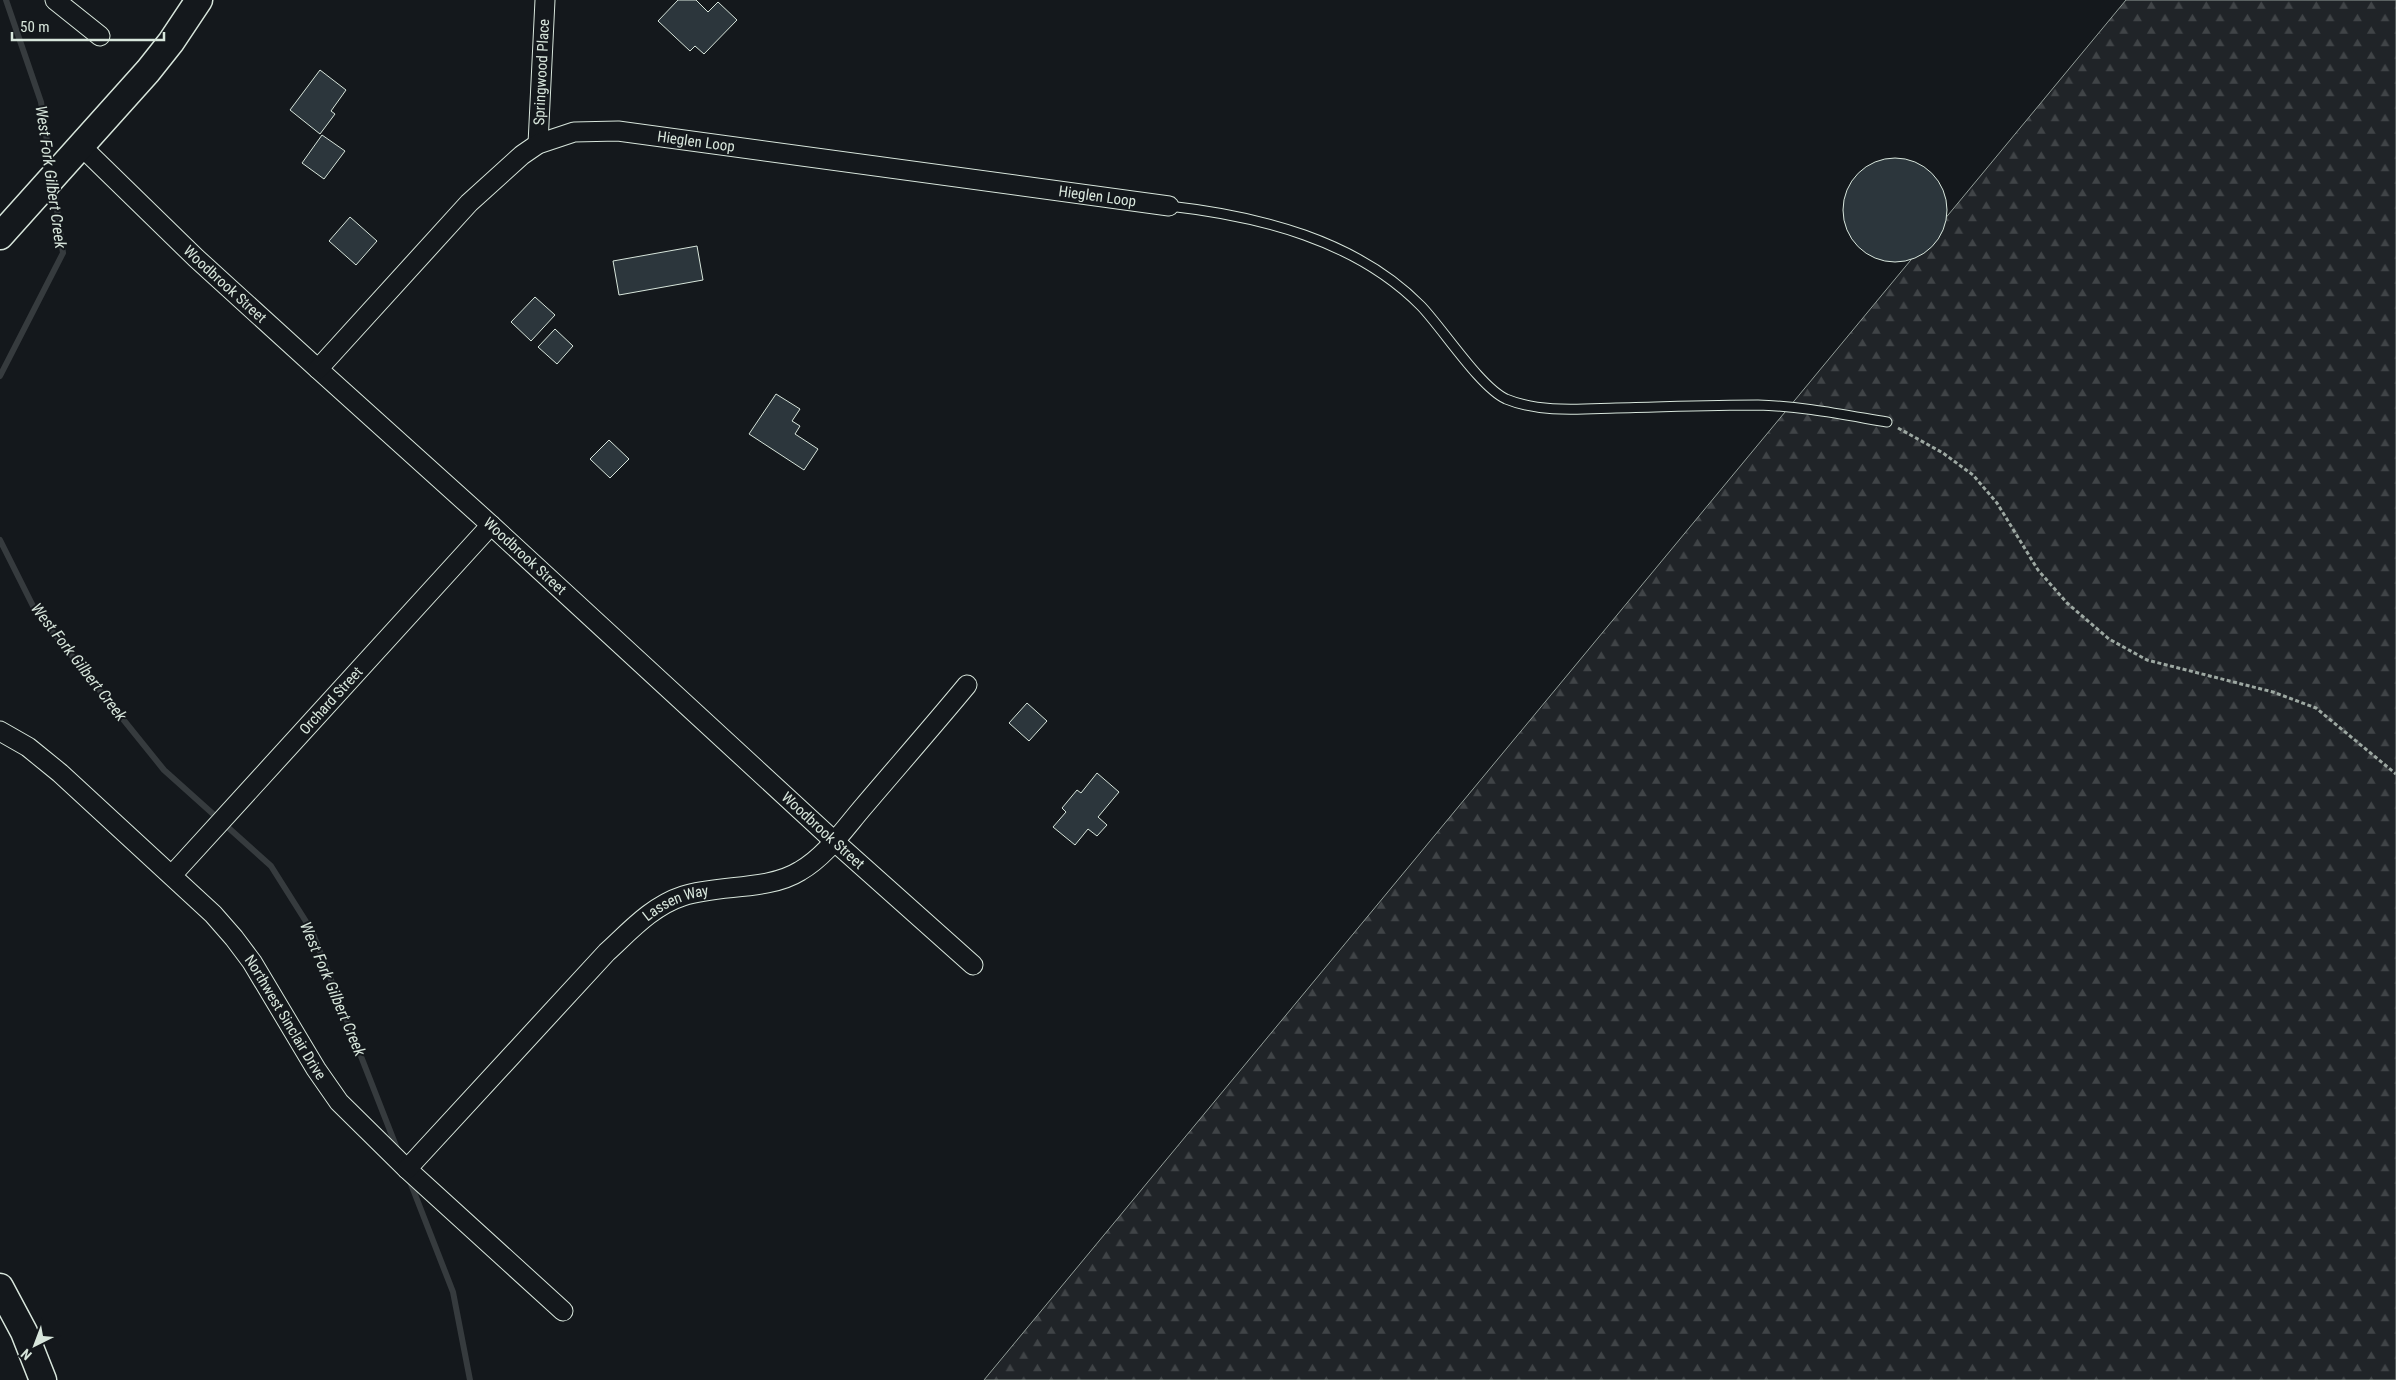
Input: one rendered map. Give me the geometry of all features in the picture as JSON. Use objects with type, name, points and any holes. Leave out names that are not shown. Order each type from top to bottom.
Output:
[{"type":"main road","points":[[2,229],[148,71],[200,0]]},
{"type":"main road","points":[[0,1287],[24,1332],[43,1380]]},
{"type":"street","points":[[55,0],[100,36]]},
{"type":"street","name":"Springwood Place","points":[[538,144],[544,0]]},
{"type":"street","name":"Hieglen Loop","points":[[318,369],[468,203],[522,155],[538,144],[574,132],[618,131],[1170,206]]},
{"type":"street","name":"Woodbrook Street","points":[[80,145],[196,258],[491,525],[834,841],[973,965]]},
{"type":"street","name":"Orchard Street","points":[[172,875],[491,525]]},
{"type":"street","name":"Lassen Way","points":[[407,1169],[607,952],[660,906],[682,896],[705,890],[786,879],[802,870],[834,841],[967,685]]},
{"type":"street","name":"Northwest Sinclair Drive","points":[[0,731],[28,747],[60,773],[172,875],[234,938],[252,962],[316,1069],[339,1102],[407,1169],[563,1311]]},
{"type":"lane","points":[[1170,206],[1200,209],[1270,223],[1317,240],[1365,263],[1396,283],[1422,307],[1487,384],[1505,398],[1535,407],[1573,409],[1760,405],[1828,412],[1887,422]]},
{"type":"path","points":[[1887,422],[1943,453],[1973,475],[1997,503],[2038,570],[2067,603],[2109,639],[2147,660],[2273,692],[2316,708],[2396,774]]},
{"type":"green space","points":[[2126,0],[2396,0],[2396,1380],[984,1380]]},
{"type":"building","points":[[678,0],[696,0],[708,12],[718,2],[737,20],[704,54],[695,46],[690,51],[658,21]]},
{"type":"building","points":[[320,70],[346,90],[331,111],[335,114],[320,134],[290,110]]},
{"type":"building","points":[[322,135],[345,151],[324,179],[302,163]]},
{"type":"building","points":[[1895,158],[1915,162],[1932,173],[1943,190],[1947,210],[1943,230],[1932,247],[1915,258],[1895,262],[1875,258],[1858,247],[1847,230],[1843,210],[1847,190],[1858,173],[1875,162]]},
{"type":"building","points":[[350,217],[377,241],[356,265],[329,241]]},
{"type":"building","points":[[697,246],[703,280],[619,295],[613,261]]},
{"type":"building","points":[[535,297],[555,315],[531,341],[511,322]]},
{"type":"building","points":[[555,329],[573,346],[557,364],[538,347]]},
{"type":"building","points":[[776,394],[800,409],[792,421],[800,426],[795,434],[818,449],[804,470],[749,434]]},
{"type":"building","points":[[609,440],[629,459],[610,478],[590,459]]},
{"type":"building","points":[[1027,703],[1047,721],[1029,741],[1009,723]]},
{"type":"building","points":[[1097,773],[1119,792],[1098,817],[1107,825],[1097,836],[1088,829],[1075,845],[1053,827],[1066,812],[1062,808],[1077,790],[1081,793]]},
{"type":"waterway","name":"West Fork Gilbert Creek","points":[[6,0],[41,102],[51,168]]},
{"type":"waterway","name":"West Fork Gilbert Creek","points":[[0,376],[63,253],[54,188]]},
{"type":"waterway","name":"West Fork Gilbert Creek","points":[[0,540],[35,610],[164,770],[271,866],[312,931],[398,1151]]},
{"type":"waterway","name":"West Fork Gilbert Creek","points":[[409,1179],[453,1292],[470,1380]]}]
